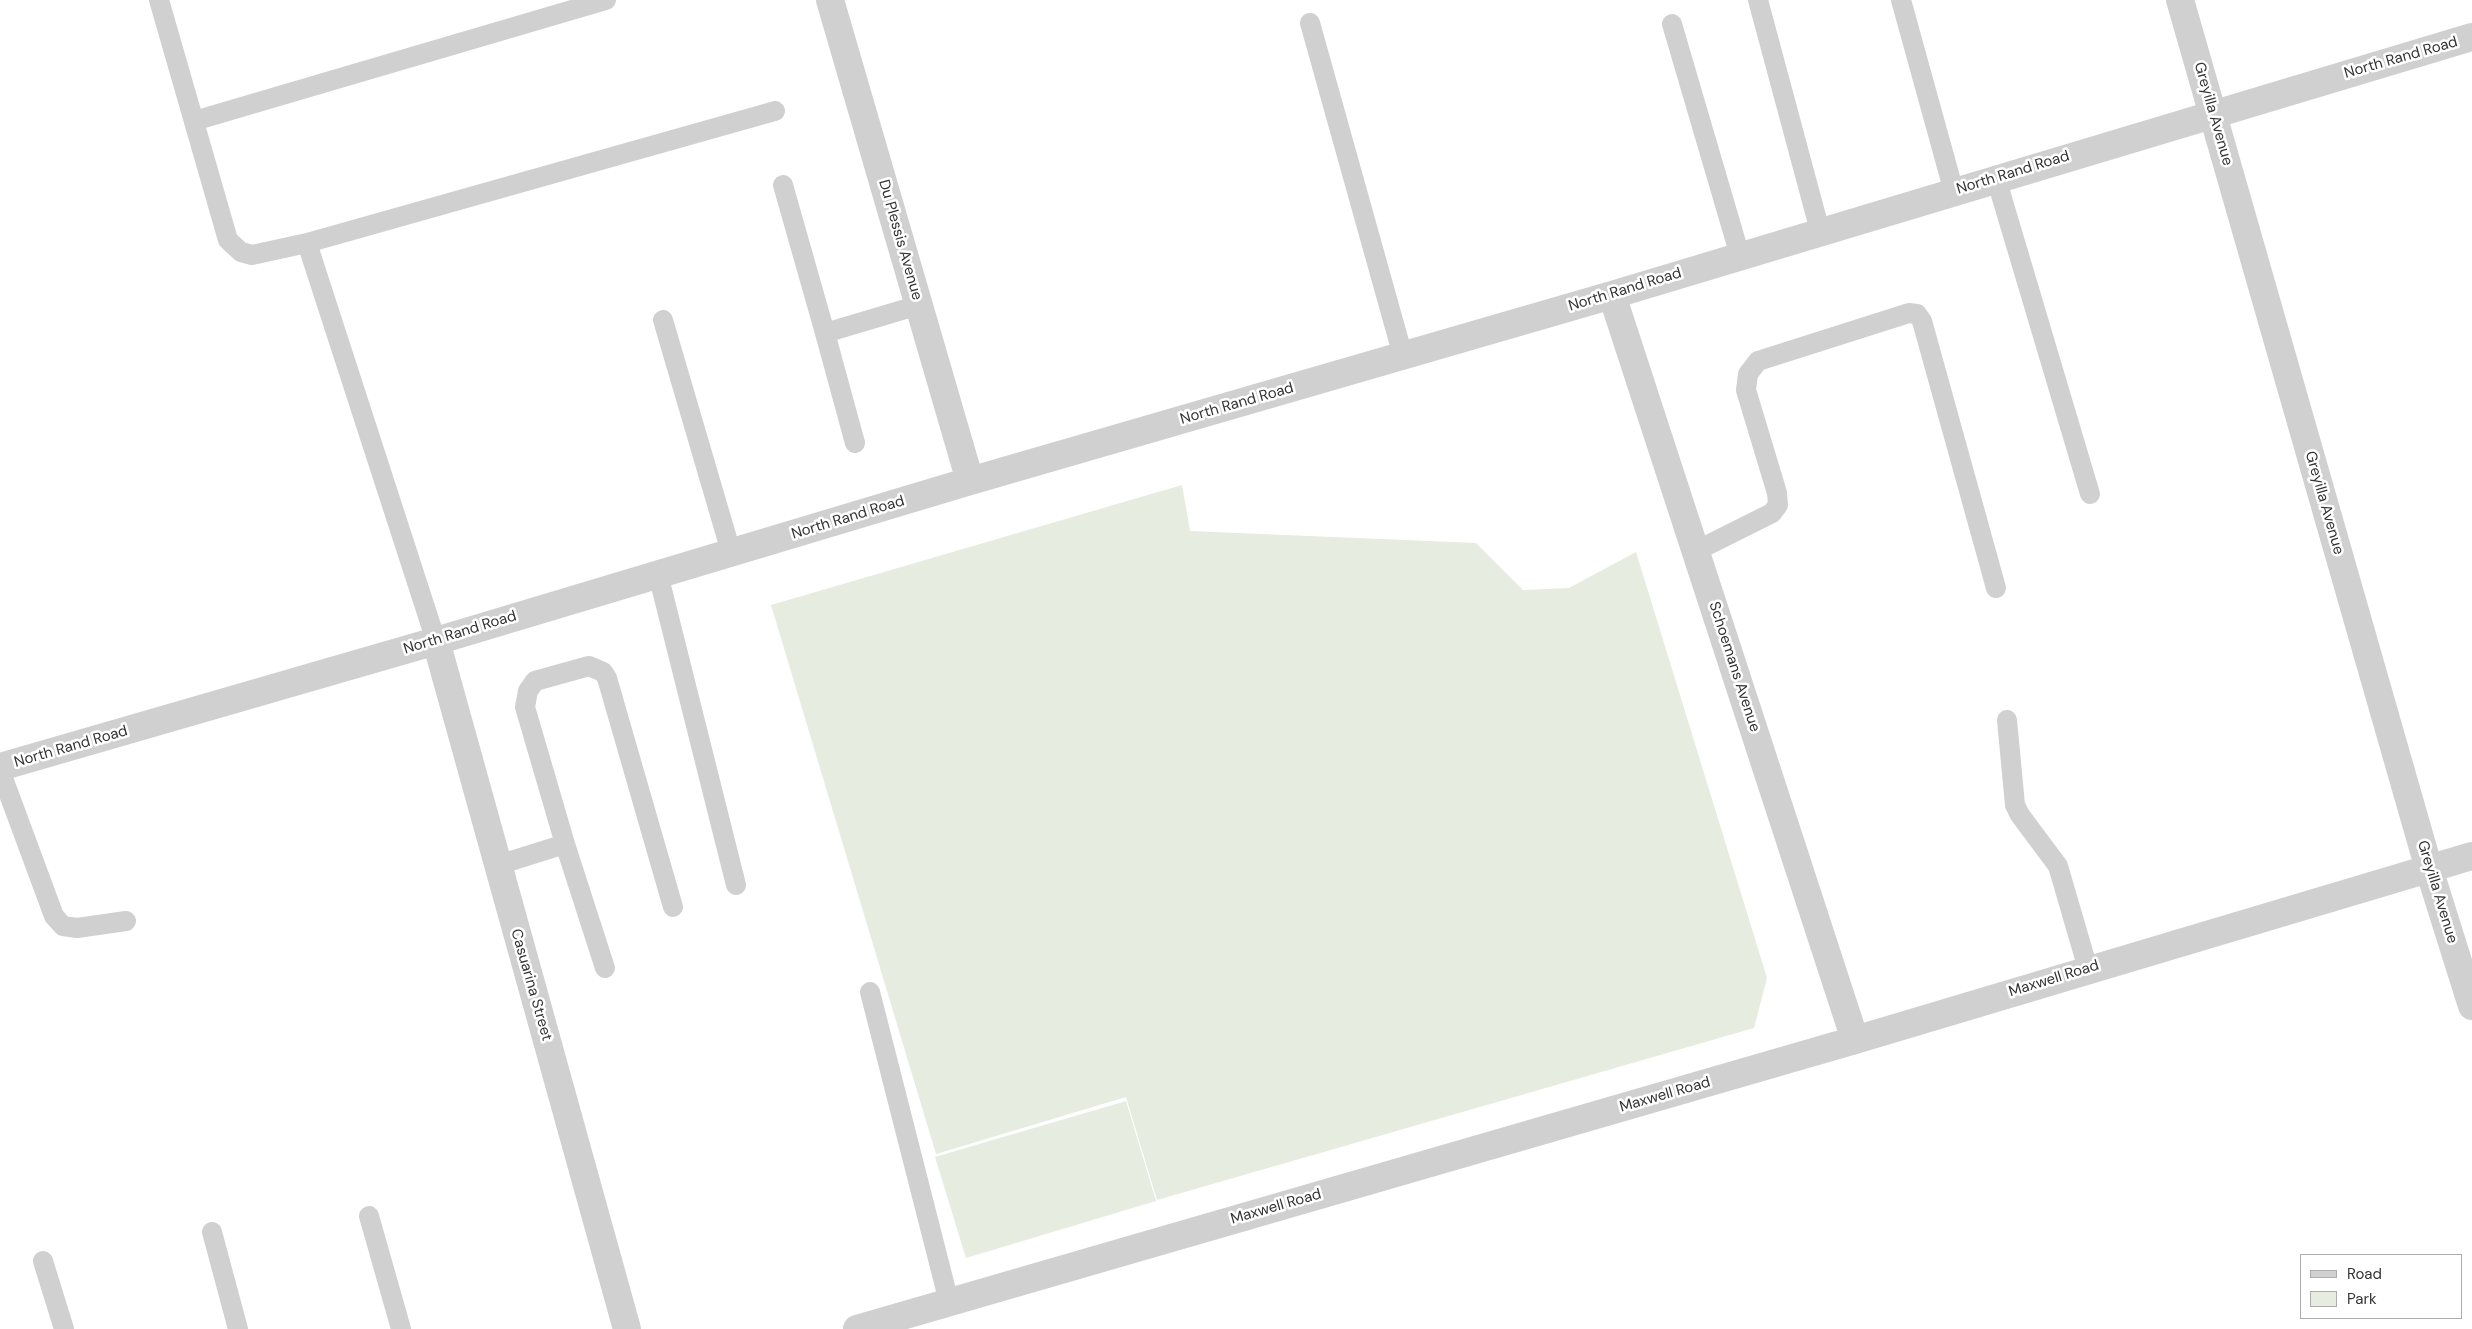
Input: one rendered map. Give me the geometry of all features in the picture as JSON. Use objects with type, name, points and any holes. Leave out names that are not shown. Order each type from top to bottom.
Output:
[{"type":"street","name":"Du Plessis Avenue","points":[[830,0],[970,481]]},
{"type":"street","name":"Greyilla Avenue","points":[[2180,0],[2429,869],[2472,1006]]},
{"type":"street","name":"North Rand Road","points":[[0,769],[970,481],[1403,356],[2472,37]]},
{"type":"street","name":"Schoemans Avenue","points":[[1612,294],[1855,1040]]},
{"type":"street","name":"Casuarina Street","points":[[436,641],[627,1329]]},
{"type":"street","name":"Maxwell Road","points":[[858,1329],[1855,1040],[2472,856]]},
{"type":"lane","points":[[159,0],[228,240],[233,247],[252,255],[307,243],[776,111]]},
{"type":"lane","points":[[194,121],[606,0]]},
{"type":"lane","points":[[1758,0],[1820,232]]},
{"type":"lane","points":[[1901,0],[1954,192]]},
{"type":"lane","points":[[1310,23],[1403,356]]},
{"type":"lane","points":[[1672,24],[1740,256]]},
{"type":"lane","points":[[1996,178],[2090,494]]},
{"type":"lane","points":[[784,185],[856,443]]},
{"type":"lane","points":[[307,243],[436,641]]},
{"type":"lane","points":[[825,333],[919,305]]},
{"type":"lane","points":[[1696,551],[1772,512],[1778,505],[1777,493],[1746,390],[1748,374],[1758,361],[1909,314],[1917,314],[1922,321],[1996,588]]},
{"type":"lane","points":[[663,320],[731,552]]},
{"type":"lane","points":[[658,574],[736,885]]},
{"type":"lane","points":[[605,968],[565,844],[525,707],[528,692],[535,682],[589,666],[603,672],[607,678],[673,907]]},
{"type":"lane","points":[[2007,720],[2015,805],[2020,815],[2058,866],[2088,969]]},
{"type":"lane","points":[[0,769],[54,916],[63,926],[77,928],[126,921]]},
{"type":"lane","points":[[498,865],[565,844]]},
{"type":"lane","points":[[870,992],[949,1302]]},
{"type":"lane","points":[[368,1216],[402,1329]]},
{"type":"lane","points":[[212,1232],[238,1329]]},
{"type":"lane","points":[[43,1261],[64,1329]]},
{"type":"green space","points":[[1182,485],[1190,531],[1476,543],[1523,590],[1569,588],[1636,552],[1767,978],[1754,1028],[1157,1200],[1126,1097],[936,1154],[771,605]]},
{"type":"green space","points":[[1126,1101],[1156,1201],[966,1258],[935,1157]]}]
